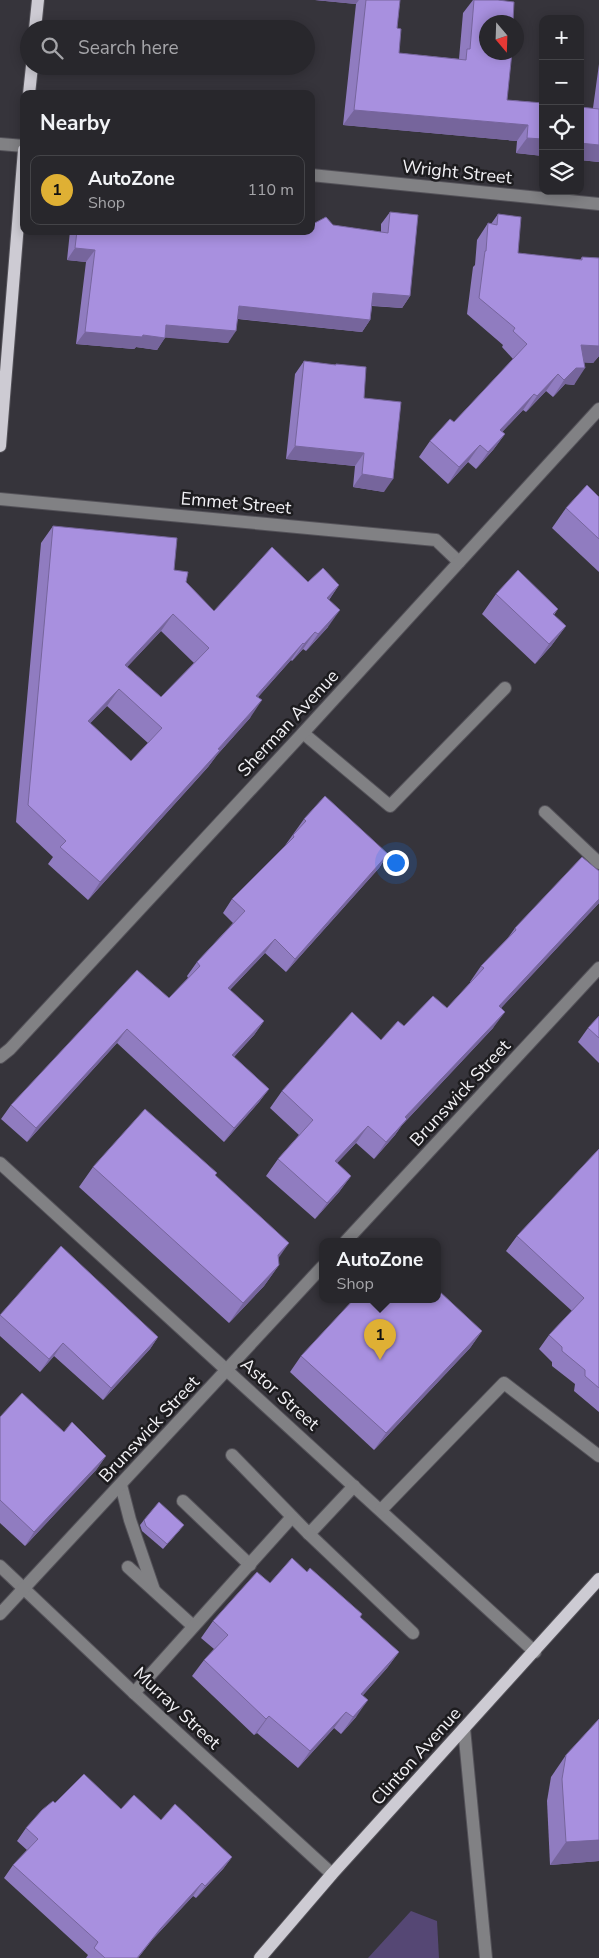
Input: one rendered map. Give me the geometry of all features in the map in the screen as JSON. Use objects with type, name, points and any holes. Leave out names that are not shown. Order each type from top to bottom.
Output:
[{"type":"main road","points":[[36,20],[38,0]]},
{"type":"main road","points":[[29,90],[31,75]]},
{"type":"main road","points":[[0,446],[20,198]]},
{"type":"main road","name":"Clinton Avenue","points":[[260,1958],[332,1874],[535,1652],[599,1579]]},
{"type":"street","points":[[0,144],[20,147]]},
{"type":"street","name":"Wright Street","points":[[315,175],[599,204]]},
{"type":"street","name":"Sherman Avenue","points":[[0,1058],[303,733],[599,409]]},
{"type":"street","name":"Emmet Street","points":[[0,499],[436,540],[459,562]]},
{"type":"street","points":[[303,733],[390,806],[504,688]]},
{"type":"street","points":[[546,812],[599,863]]},
{"type":"street","name":"Brunswick Street","points":[[349,1238],[599,968]]},
{"type":"street","name":"Astor Street","points":[[0,1163],[535,1652]]},
{"type":"street","name":"Brunswick Street","points":[[0,1614],[319,1270]]},
{"type":"street","points":[[381,1510],[504,1383],[599,1456]]},
{"type":"street","points":[[232,1454],[309,1534],[413,1633]]},
{"type":"street","points":[[121,1484],[130,1520],[154,1590]]},
{"type":"street","points":[[309,1534],[354,1486]]},
{"type":"street","points":[[183,1502],[250,1565]]},
{"type":"street","points":[[134,1693],[292,1517]]},
{"type":"street","name":"Murray Street","points":[[0,1566],[134,1693],[332,1874]]},
{"type":"street","points":[[128,1567],[193,1626]]},
{"type":"street","points":[[464,1728],[486,1958]]},
{"type":"shaded area","points":[[411,1911],[437,1921],[439,1958],[368,1958]]},
{"type":"building","points":[[366,0],[400,0],[397,28],[401,29],[399,53],[466,60],[467,49],[470,49],[474,0],[514,2],[513,15],[479,15],[479,60],[511,60],[507,100],[539,103],[539,139],[527,138],[528,125],[354,110]]},
{"type":"building","points":[[584,107],[599,109],[599,145],[584,143]]},
{"type":"building","points":[[390,212],[418,215],[410,296],[373,293],[370,320],[239,306],[236,331],[166,325],[165,338],[85,332],[95,250],[75,248],[77,235],[315,235],[315,223],[326,217],[333,225],[388,233]]},
{"type":"building","points":[[498,214],[521,217],[518,253],[582,260],[582,257],[599,258],[599,346],[581,345],[585,368],[576,368],[564,380],[558,374],[537,396],[534,394],[500,430],[505,434],[488,452],[480,445],[459,467],[430,441],[450,419],[454,422],[527,344],[513,331],[515,328],[479,298],[488,223],[497,225]]},
{"type":"building","points":[[304,361],[366,367],[364,398],[401,402],[393,479],[362,474],[364,453],[295,446]]},
{"type":"building","points":[[587,485],[599,497],[599,539],[566,508]]},
{"type":"building","points":[[53,526],[177,538],[174,570],[188,572],[186,582],[214,611],[272,547],[308,582],[323,568],[339,585],[327,598],[340,610],[318,634],[315,632],[303,643],[256,696],[262,700],[218,749],[220,750],[100,882],[60,847],[66,841],[28,805]],"holes":[[[173,614],[209,648],[161,697],[125,665]],[[119,689],[162,728],[131,761],[88,721]]]},
{"type":"building","points":[[518,570],[558,609],[553,614],[566,626],[549,644],[496,594]]},
{"type":"building","points":[[325,796],[388,854],[295,959],[275,939],[228,988],[264,1021],[232,1055],[269,1089],[234,1128],[127,1029],[36,1128],[11,1105],[137,970],[169,998],[200,966],[197,962],[245,911],[232,899],[294,837],[293,835],[306,821],[304,819]]},
{"type":"building","points":[[582,857],[599,871],[599,899],[499,1006],[505,1012],[405,1117],[407,1119],[386,1142],[368,1126],[335,1161],[351,1176],[327,1203],[278,1159],[313,1120],[282,1091],[352,1012],[381,1040],[398,1021],[404,1026],[433,996],[447,1008],[484,968],[481,966]]},
{"type":"building","points":[[599,1016],[599,1038],[588,1028]]},
{"type":"building","points":[[145,1109],[217,1173],[215,1175],[289,1243],[278,1255],[279,1265],[243,1303],[93,1167]]},
{"type":"building","points":[[599,1149],[599,1388],[585,1376],[585,1370],[562,1351],[562,1347],[549,1335],[584,1298],[517,1236]]},
{"type":"building","points":[[61,1246],[158,1337],[111,1388],[63,1343],[49,1359],[0,1315]]},
{"type":"building","points":[[441,1293],[482,1331],[386,1433],[301,1356],[350,1303],[441,1303]]},
{"type":"building","points":[[22,1393],[64,1432],[72,1422],[106,1456],[34,1532],[0,1500],[0,1417]]},
{"type":"building","points":[[159,1502],[184,1525],[167,1544],[146,1526],[144,1520]]},
{"type":"building","points":[[292,1558],[307,1572],[310,1568],[362,1614],[360,1617],[399,1652],[361,1694],[368,1700],[353,1717],[346,1712],[310,1751],[269,1716],[266,1719],[204,1660],[228,1635],[213,1621],[257,1572],[270,1583]]},
{"type":"building","points":[[599,1719],[599,1840],[566,1842],[562,1779],[566,1755]]},
{"type":"building","points":[[84,1774],[121,1809],[134,1795],[161,1820],[175,1804],[232,1857],[205,1886],[202,1883],[161,1928],[137,1958],[105,1958],[94,1948],[98,1942],[13,1865],[38,1839],[26,1828],[42,1810],[53,1801],[55,1803]]},
{"type":"place","name":"AutoZone","points":[[380,1360]]}]
